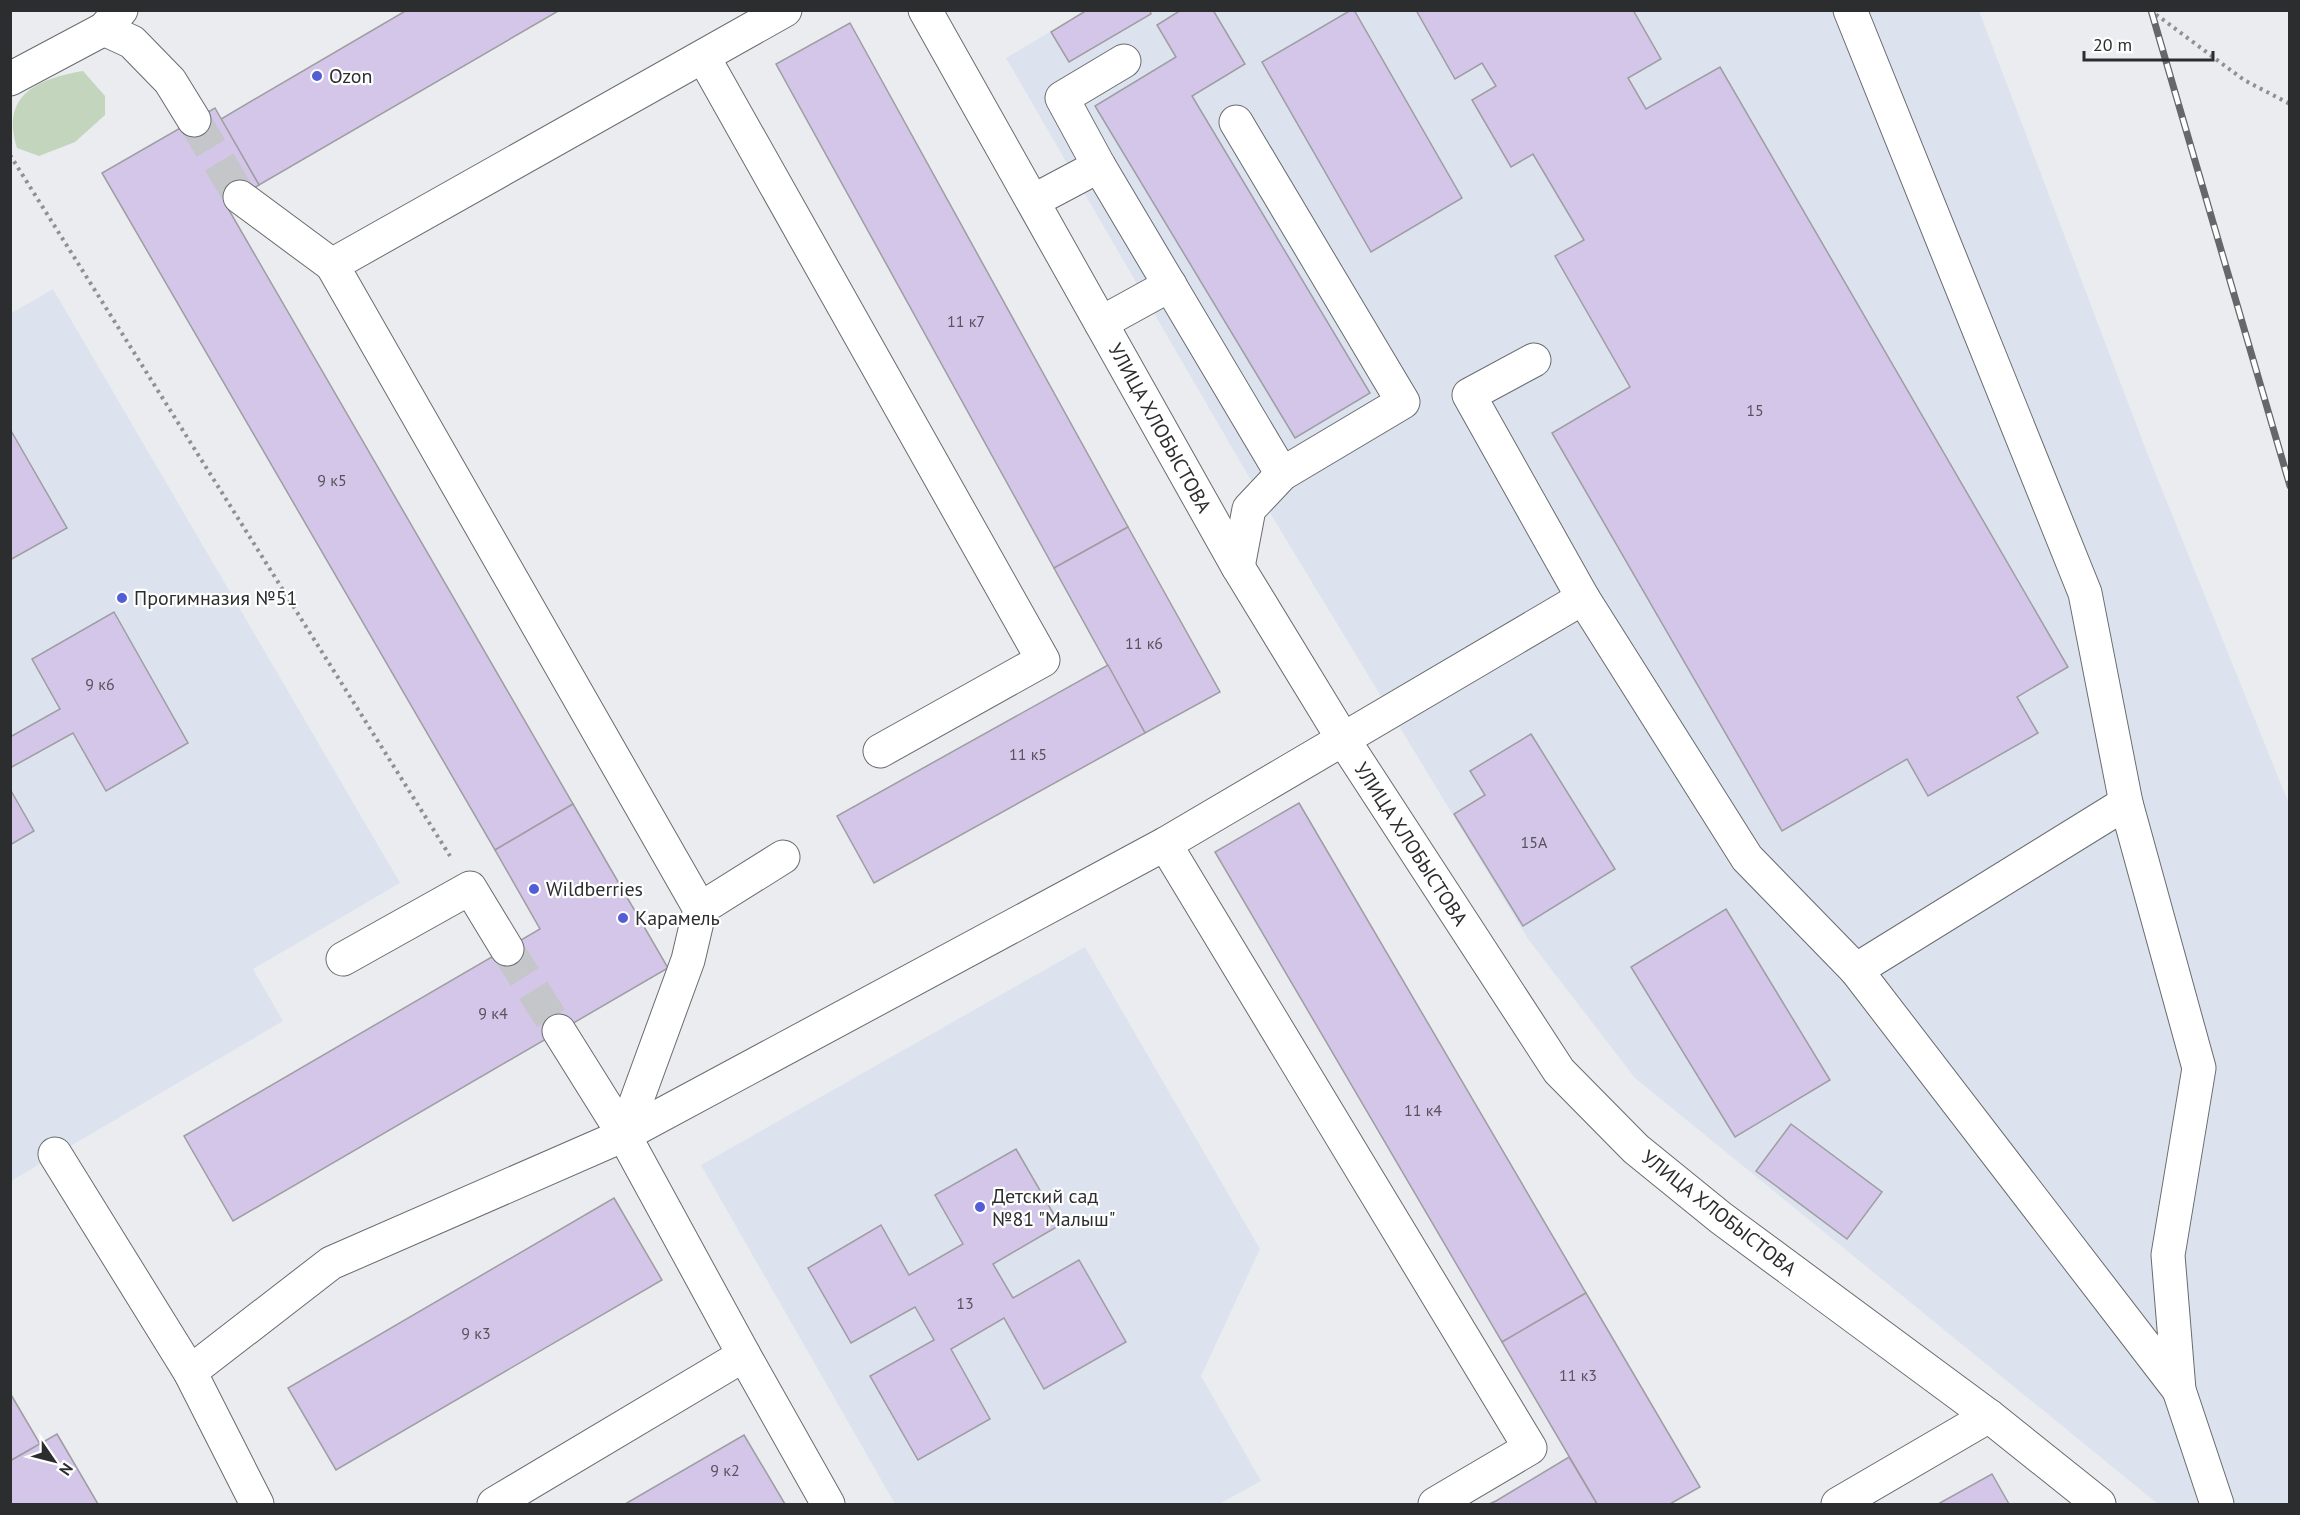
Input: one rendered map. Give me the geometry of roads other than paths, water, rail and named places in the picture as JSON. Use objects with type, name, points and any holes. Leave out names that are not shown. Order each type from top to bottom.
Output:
[{"type":"street","points":[[332,265],[704,58],[785,10]]},
{"type":"street","name":"УЛИЦА ХЛОБЫСТОВА","points":[[925,10],[1238,567],[1343,739],[1559,1071],[1636,1149],[1721,1218],[1989,1416],[2099,1504]]},
{"type":"street","points":[[1850,10],[2085,593],[2126,803],[2199,1068],[2168,1255],[2179,1390],[2217,1504]]},
{"type":"street","points":[[10,80],[112,20],[170,81],[194,120]]},
{"type":"street","points":[[704,58],[1042,660],[880,751]]},
{"type":"street","points":[[1124,61],[1062,98],[1099,166],[1282,474]]},
{"type":"street","points":[[1236,122],[1403,402],[1282,474],[1249,508],[1238,567]]},
{"type":"street","points":[[1033,201],[1099,166]]},
{"type":"street","points":[[240,197],[332,265],[700,909],[688,960],[624,1135]]},
{"type":"street","points":[[1101,323],[1170,285]]},
{"type":"street","points":[[1534,360],[1469,395],[1583,598],[1747,858],[1856,970],[2179,1390]]},
{"type":"street","points":[[190,1372],[331,1263],[624,1135],[1165,844],[1583,598]]},
{"type":"street","points":[[1856,970],[2126,803]]},
{"type":"street","points":[[1165,844],[1530,1448],[1435,1504]]},
{"type":"street","points":[[700,909],[783,857]]},
{"type":"street","points":[[343,959],[471,888],[507,949]]},
{"type":"street","points":[[559,1031],[624,1135],[828,1504]]},
{"type":"street","points":[[55,1154],[190,1372],[257,1504]]},
{"type":"street","points":[[494,1504],[744,1354]]},
{"type":"street","points":[[1838,1504],[1989,1416]]},
{"type":"tunnel","points":[[194,120],[240,197]]},
{"type":"tunnel","points":[[507,949],[559,1031]]},
{"type":"railway","points":[[2151,10],[2290,486]]},
{"type":"place","name":"Ozon","points":[[317,76]]},
{"type":"place","name":"Прогимназия №51","points":[[122,598]]},
{"type":"place","name":"Wildberries","points":[[534,889]]},
{"type":"place","name":"Карамель","points":[[623,918]]},
{"type":"place","name":"Детский сад №81 \"Малыш\"","points":[[980,1207]]}]
